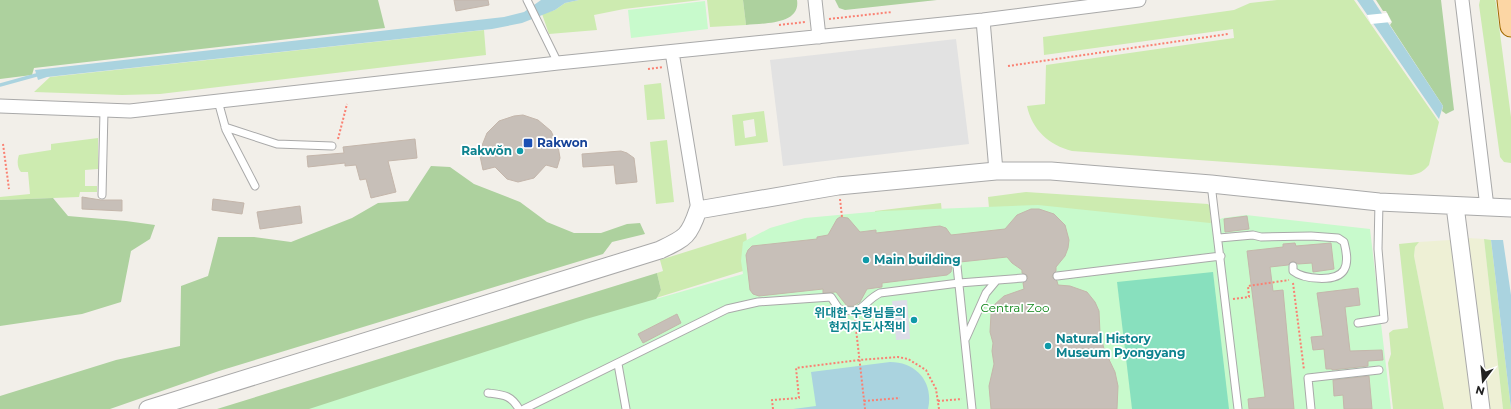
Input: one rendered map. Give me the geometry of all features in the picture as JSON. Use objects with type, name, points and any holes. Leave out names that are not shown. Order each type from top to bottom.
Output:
[{"type":"main road","points":[[1508,0],[1511,26]]},
{"type":"street","points":[[815,0],[819,37]]},
{"type":"street","points":[[0,106],[130,111],[558,63],[983,20],[1138,0]]},
{"type":"street","points":[[1462,0],[1487,207]]},
{"type":"street","points":[[983,20],[996,171]]},
{"type":"street","points":[[148,409],[660,250],[682,239],[692,228],[698,210],[672,52]]},
{"type":"street","points":[[698,210],[838,186],[996,171],[1052,171],[1211,184],[1379,202],[1511,208]]},
{"type":"street","points":[[1455,206],[1481,409]]},
{"type":"lane","points":[[528,0],[558,63]]},
{"type":"lane","points":[[218,101],[224,127],[255,186]]},
{"type":"lane","points":[[102,195],[104,111]]},
{"type":"lane","points":[[224,127],[277,144],[332,146]]},
{"type":"lane","points":[[1211,184],[1219,238],[1238,409]]},
{"type":"lane","points":[[1358,323],[1384,319],[1378,249],[1379,202]]},
{"type":"lane","points":[[1219,238],[1252,235],[1261,238],[1311,236],[1338,238],[1344,242],[1346,262],[1344,270],[1340,274],[1328,277],[1306,277],[1293,271],[1293,266]]},
{"type":"lane","points":[[1057,276],[1221,256]]},
{"type":"lane","points":[[957,266],[972,409]]},
{"type":"lane","points":[[524,409],[618,364],[728,308],[758,302],[831,297],[839,309],[854,311],[866,306],[871,298],[880,293],[959,283],[1023,278]]},
{"type":"lane","points":[[965,340],[986,293],[996,281]]},
{"type":"lane","points":[[618,364],[626,409]]},
{"type":"lane","points":[[1311,409],[1308,378],[1379,370]]},
{"type":"lane","points":[[488,393],[500,394],[514,399],[519,409]]},
{"type":"path","points":[[779,25],[892,12]]},
{"type":"path","points":[[1008,66],[1228,34]]},
{"type":"path","points":[[332,146],[336,146],[347,104]]},
{"type":"path","points":[[3,144],[9,189]]},
{"type":"path","points":[[838,186],[842,217]]},
{"type":"path","points":[[1226,300],[1249,297],[1248,286],[1293,280],[1304,372],[1308,378]]},
{"type":"path","points":[[854,311],[865,409]]},
{"type":"path","points":[[773,409],[772,400],[799,398],[796,368],[898,357],[918,363],[926,370],[932,380],[939,409]]},
{"type":"path","points":[[864,401],[900,398]]},
{"type":"path","points":[[938,402],[971,399]]},
{"type":"green space","points":[[0,0],[378,0],[385,28],[34,68],[32,75],[0,79]]},
{"type":"green space","points":[[579,0],[701,0],[624,9],[594,15],[597,30],[549,34],[542,14],[555,10],[565,3]]},
{"type":"green space","points":[[707,0],[743,0],[746,25],[710,27]]},
{"type":"green space","points":[[743,0],[797,0],[797,8],[793,14],[779,21],[746,25]]},
{"type":"green space","points":[[835,0],[937,0],[845,10],[839,8]]},
{"type":"green space","points":[[1277,0],[1354,0],[1439,122],[1429,165],[1425,169],[1419,173],[1411,175],[1072,151],[1056,145],[1043,135],[1037,129],[1029,115],[1027,106],[1045,104],[1046,65],[1234,38],[1233,29],[1044,55],[1043,37],[1234,10],[1250,3]]},
{"type":"green space","points":[[1376,0],[1441,0],[1454,110],[1446,114],[1442,111],[1443,106],[1390,25],[1392,22],[1386,11],[1383,11]]},
{"type":"green space","points":[[1480,0],[1495,0],[1496,3],[1511,117],[1511,163],[1504,162],[1500,157],[1479,5]]},
{"type":"green space","points":[[705,1],[708,29],[631,38],[628,10]]},
{"type":"green space","points":[[484,30],[486,55],[160,94],[122,95],[34,92],[50,77]]},
{"type":"green space","points":[[661,83],[665,119],[647,120],[644,85]]},
{"type":"green space","points":[[764,111],[768,142],[735,146],[732,115]],"holes":[[[754,119],[756,136],[745,138],[743,121]]]},
{"type":"green space","points":[[98,138],[98,169],[85,170],[85,186],[97,186],[97,192],[80,192],[79,197],[0,200],[0,197],[30,194],[28,172],[21,172],[18,164],[19,155],[51,150],[51,144]]},
{"type":"green space","points":[[667,140],[674,202],[656,204],[650,142]]},
{"type":"green space","points":[[431,166],[450,167],[474,184],[520,202],[547,222],[574,233],[601,233],[627,224],[640,223],[645,234],[612,242],[603,254],[219,371],[110,409],[0,409],[0,396],[116,360],[180,346],[181,286],[208,276],[218,237],[254,237],[291,242],[352,218],[378,203],[408,201]]},
{"type":"green space","points":[[1026,192],[1208,204],[1210,206],[1211,224],[991,229],[988,197]]},
{"type":"green space","points":[[53,198],[68,216],[155,225],[150,239],[131,251],[121,302],[82,314],[0,326],[0,200]]},
{"type":"green space","points":[[941,203],[943,224],[877,232],[875,211]]},
{"type":"green space","name":"Central Zoo","points":[[1038,205],[1210,223],[1223,218],[1246,215],[1370,229],[1391,409],[309,409],[586,319],[743,274],[741,261],[743,242],[770,228],[805,218],[882,211]]},
{"type":"green space","points":[[746,233],[747,242],[743,271],[656,298],[661,290],[657,273],[663,271],[660,260]]},
{"type":"green space","points":[[1468,238],[1484,239],[1503,409],[1490,409]]},
{"type":"green space","points":[[1484,239],[1491,240],[1511,409],[1503,409]]},
{"type":"green space","points":[[1450,240],[1474,409],[1444,409],[1414,256],[1415,247],[1419,242]]},
{"type":"green space","points":[[1419,242],[1415,247],[1414,256],[1444,409],[1393,409],[1388,363],[1391,354],[1389,333],[1393,330],[1408,328],[1399,244]]},
{"type":"green space","points":[[1213,272],[1229,409],[1132,409],[1117,282]]},
{"type":"green space","points":[[657,273],[661,290],[650,311],[501,409],[217,409]]},
{"type":"shaded area","points":[[956,39],[969,144],[783,166],[770,60]]},
{"type":"shaded area","points":[[907,300],[910,339],[896,340],[895,329],[881,330],[880,313],[893,312],[892,301]]},
{"type":"water","points":[[541,0],[579,0],[565,3],[555,10],[522,23],[492,29],[47,77],[38,80],[35,70],[504,17],[524,12]]},
{"type":"water","points":[[1357,0],[1373,0],[1443,106],[1439,119]]},
{"type":"water","points":[[1491,240],[1503,240],[1511,295],[1511,409]]},
{"type":"water","points":[[890,362],[908,366],[921,376],[926,383],[928,391],[928,409],[793,409],[816,406],[811,372]]},
{"type":"pier","points":[[1387,13],[1391,22],[1371,24],[1367,15]]},
{"type":"building","points":[[454,0],[488,0],[489,5],[456,11]]},
{"type":"building","name":"Rakwŏn","points":[[523,115],[538,120],[551,131],[558,146],[560,158],[557,168],[546,165],[534,178],[518,182],[507,179],[495,167],[483,170],[480,156],[481,148],[487,133],[499,121],[514,116]]},
{"type":"building","points":[[415,139],[417,158],[388,161],[396,192],[371,198],[366,179],[360,180],[356,165],[345,166],[345,163],[308,167],[307,156],[344,153],[343,147]]},
{"type":"building","points":[[621,151],[634,158],[637,182],[616,184],[614,165],[583,167],[582,154]]},
{"type":"building","points":[[82,197],[101,200],[122,200],[122,211],[82,209]]},
{"type":"building","points":[[213,199],[244,203],[242,214],[212,210]]},
{"type":"building","points":[[300,206],[302,223],[260,229],[257,212]]},
{"type":"building","points":[[1031,209],[1039,209],[1054,214],[1065,225],[1069,240],[1068,248],[1065,256],[1056,267],[1056,271],[1052,277],[1057,281],[1058,285],[1070,286],[1087,292],[1095,302],[1099,311],[1100,333],[1104,349],[1115,372],[1118,386],[1117,409],[991,409],[989,386],[994,364],[992,351],[993,343],[990,332],[991,314],[994,305],[1004,296],[1024,289],[1023,283],[1028,278],[1027,275],[1022,273],[1022,270],[1012,263],[1007,257],[960,262],[956,261],[952,264],[951,272],[947,275],[882,283],[882,287],[867,289],[860,302],[853,306],[847,306],[836,292],[823,293],[823,289],[759,296],[753,294],[750,290],[746,255],[752,246],[817,239],[817,237],[828,235],[837,219],[840,217],[848,218],[860,232],[876,230],[876,233],[940,226],[946,228],[951,235],[1005,229],[1017,215]]},
{"type":"building","points":[[1247,216],[1249,229],[1225,232],[1224,219]]},
{"type":"building","points":[[1295,243],[1296,246],[1331,243],[1334,269],[1313,272],[1312,263],[1298,264],[1293,261],[1288,265],[1270,267],[1273,291],[1283,290],[1294,409],[1249,409],[1248,399],[1265,397],[1247,251],[1283,247],[1283,244]]},
{"type":"building","points":[[1358,288],[1360,305],[1345,307],[1350,351],[1382,350],[1383,360],[1368,361],[1368,366],[1332,370],[1326,369],[1324,349],[1313,350],[1311,337],[1323,336],[1317,293]]},
{"type":"building","points":[[677,314],[681,323],[643,343],[638,334]]},
{"type":"building","points":[[1369,376],[1372,409],[1344,409],[1343,395],[1334,396],[1333,380]]},
{"type":"waterway","points":[[0,85],[40,74]]},
{"type":"place","name":"Rakwon","points":[[528,143]]},
{"type":"place","name":"Rakwŏn","points":[[520,151]]},
{"type":"place","name":"Main building","points":[[866,260]]},
{"type":"place","name":"위대한 수령님들의 현지지도사적비","points":[[914,320]]},
{"type":"place","name":"Natural History Museum Pyongyang","points":[[1048,346]]}]
